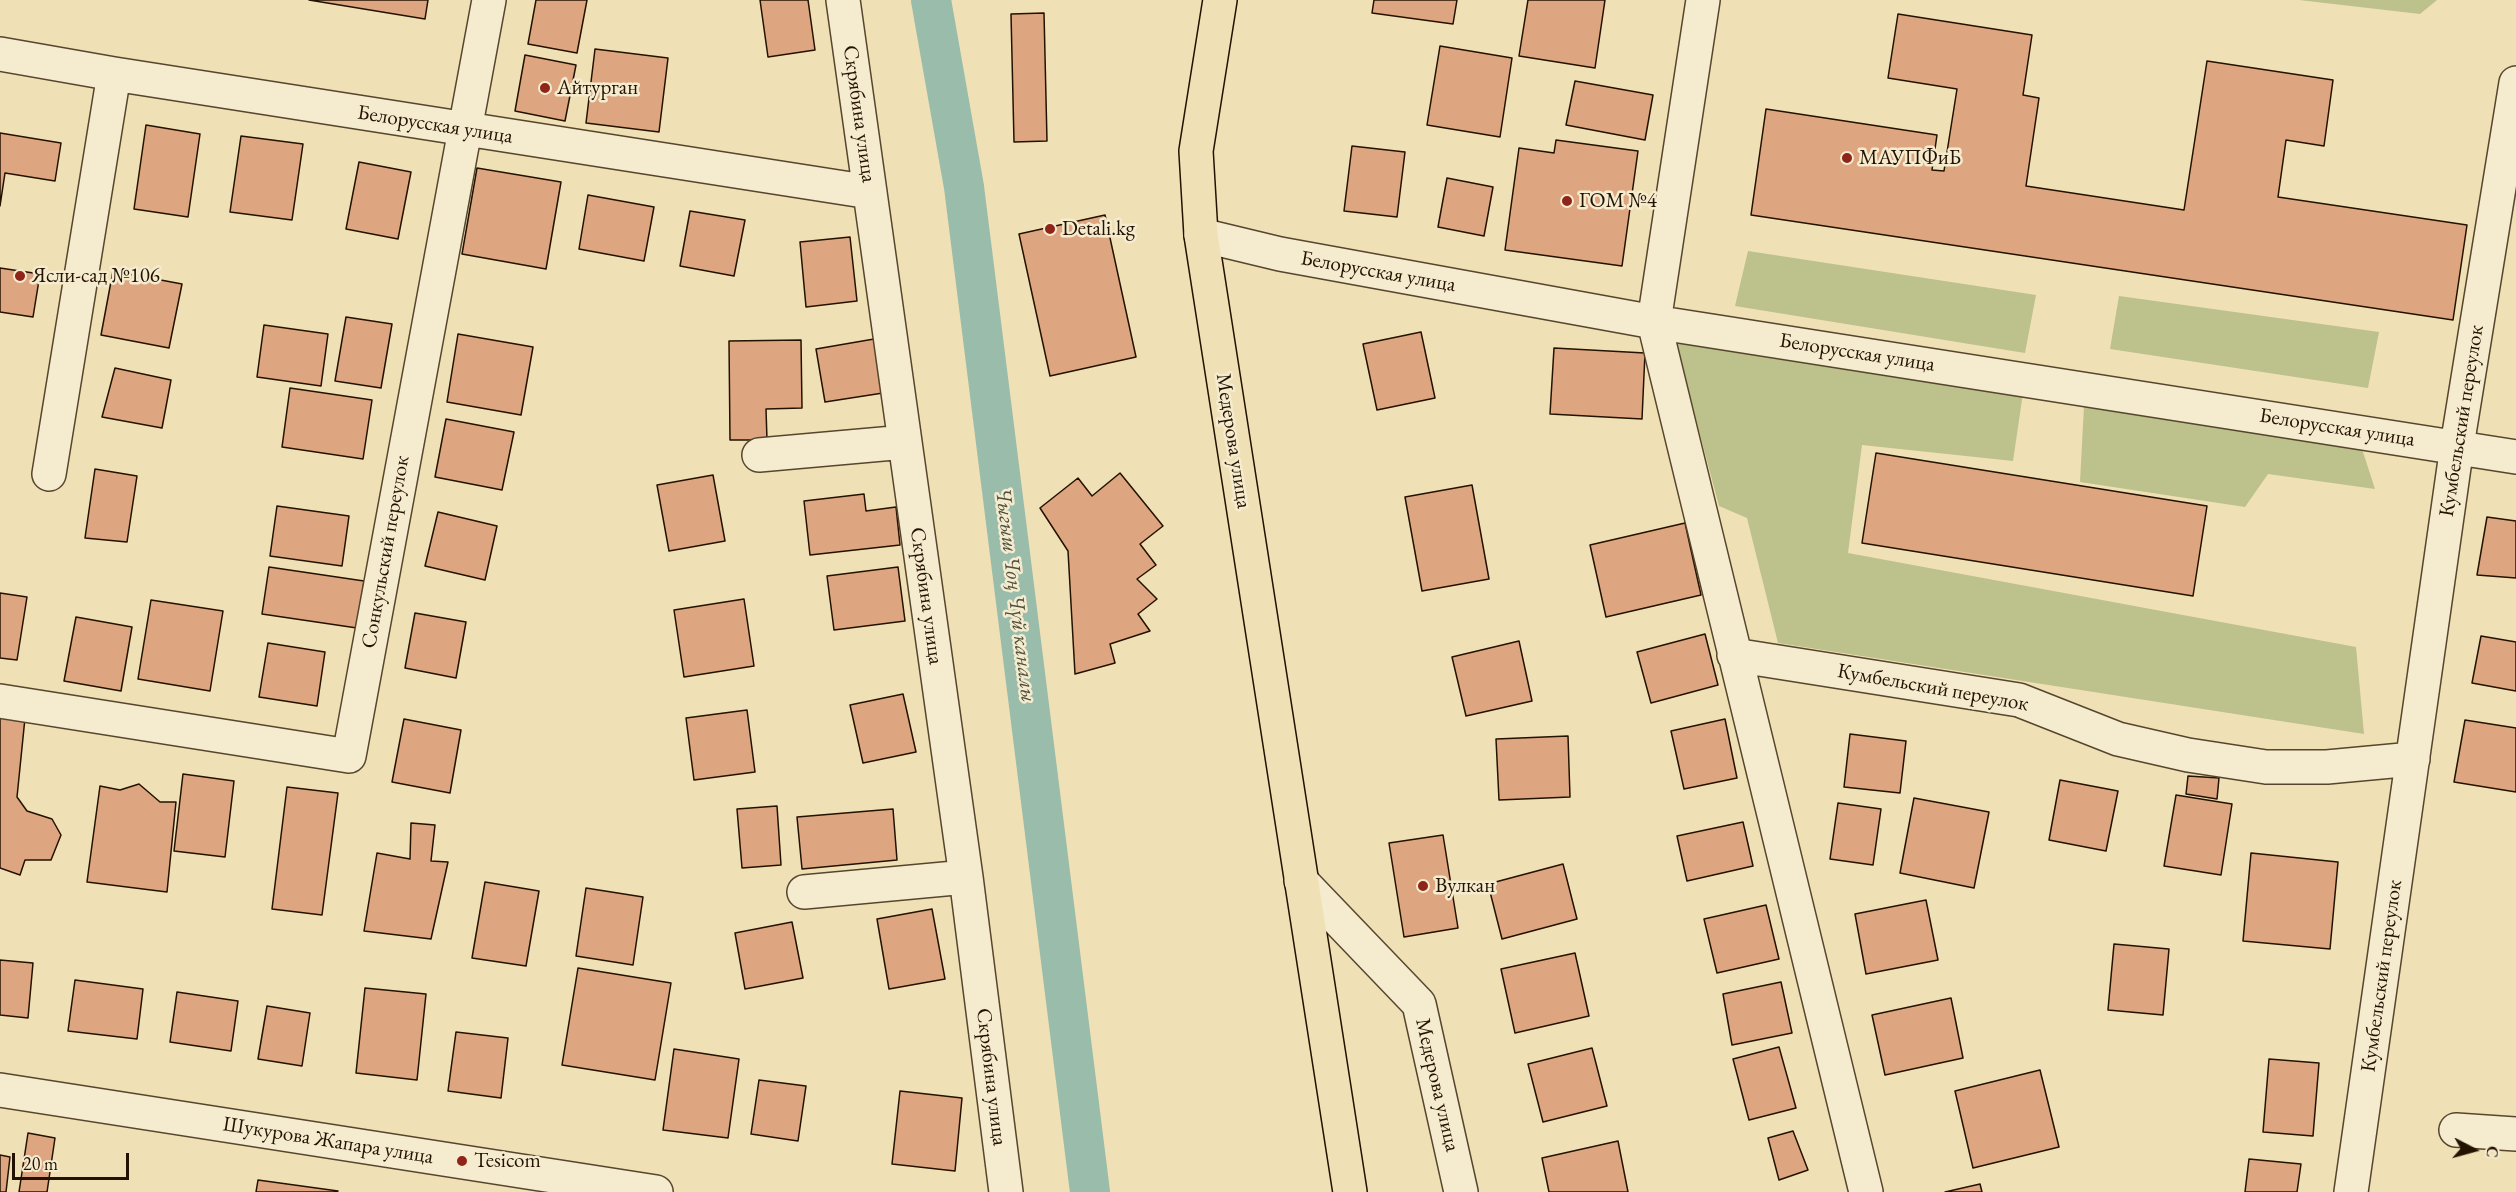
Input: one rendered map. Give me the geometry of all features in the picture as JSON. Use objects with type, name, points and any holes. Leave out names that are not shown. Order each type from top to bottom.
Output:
[{"type":"main road","name":"Медерова улица","points":[[1220,0],[1196,151],[1201,234],[1350,1192]]},
{"type":"street","name":"Сонкульский переулок","points":[[0,701],[349,756],[463,129],[489,0]]},
{"type":"street","name":"Скрябина улица","points":[[843,0],[966,877],[1006,1192]]},
{"type":"street","points":[[1703,0],[1654,322],[1866,1192]]},
{"type":"street","name":"Белорусская улица","points":[[0,54],[114,74],[870,192]]},
{"type":"street","points":[[49,474],[114,74]]},
{"type":"street","name":"Кумбельский переулок","points":[[2351,1192],[2457,446],[2516,83]]},
{"type":"street","name":"Белорусская улица","points":[[1201,234],[1280,254],[1654,322],[2516,457]]},
{"type":"street","points":[[759,455],[905,442]]},
{"type":"street","name":"Кумбельский переулок","points":[[1734,655],[2019,700],[2118,739],[2188,755],[2255,765],[2327,767],[2413,759]]},
{"type":"street","points":[[804,891],[966,877]]},
{"type":"street","name":"Медерова улица","points":[[1301,881],[1419,1004],[1461,1192]]},
{"type":"street","name":"Шукурова Жапара улица","points":[[0,1090],[584,1186],[656,1192]]},
{"type":"street","points":[[2456,1130],[2516,1134]]},
{"type":"green space","points":[[2299,0],[2437,0],[2420,14]]},
{"type":"green space","points":[[1748,251],[2036,295],[2025,353],[1735,306]]},
{"type":"green space","points":[[2119,296],[2379,332],[2368,388],[2110,349]]},
{"type":"green space","points":[[1675,340],[2023,393],[2013,461],[1862,445],[1848,553],[2356,647],[2364,734],[1778,643],[1747,518],[1719,506]]},
{"type":"green space","points":[[2084,406],[2362,449],[2375,489],[2268,474],[2245,507],[2080,482]]},
{"type":"building","points":[[309,0],[428,0],[425,19]]},
{"type":"building","points":[[536,0],[587,0],[577,53],[528,44]]},
{"type":"building","points":[[760,0],[808,0],[815,50],[768,57]]},
{"type":"building","points":[[1374,0],[1457,0],[1453,24],[1372,13]]},
{"type":"building","points":[[1528,0],[1605,0],[1595,68],[1519,56]]},
{"type":"building","points":[[1044,13],[1047,141],[1014,142],[1011,14]]},
{"type":"building","name":"МАУПФиБ","points":[[1898,14],[2032,35],[2023,95],[2039,98],[2026,186],[2184,210],[2207,61],[2333,80],[2324,146],[2286,140],[2278,197],[2467,225],[2453,320],[1751,215],[1766,109],[1937,135],[1932,170],[1944,171],[1957,89],[1888,78]]},
{"type":"building","points":[[1440,46],[1512,58],[1500,137],[1427,125]]},
{"type":"building","points":[[595,49],[668,58],[659,132],[586,123]]},
{"type":"building","name":"Айтурган","points":[[525,55],[576,65],[565,121],[515,111]]},
{"type":"building","points":[[1575,81],[1653,95],[1645,140],[1566,125]]},
{"type":"building","points":[[146,125],[200,134],[188,217],[134,209]]},
{"type":"building","points":[[0,133],[61,143],[55,181],[5,173],[0,206]]},
{"type":"building","points":[[241,136],[303,144],[292,220],[230,212]]},
{"type":"building","points":[[1556,140],[1638,151],[1622,266],[1505,250],[1519,148],[1554,153]]},
{"type":"building","points":[[1352,146],[1405,152],[1397,217],[1344,211]]},
{"type":"building","points":[[359,162],[411,172],[398,239],[346,229]]},
{"type":"building","points":[[477,168],[561,182],[546,269],[462,254]]},
{"type":"building","points":[[1447,178],[1493,187],[1484,236],[1438,227]]},
{"type":"building","points":[[588,195],[654,207],[644,261],[579,249]]},
{"type":"building","points":[[690,211],[745,220],[734,276],[680,266]]},
{"type":"building","points":[[1105,215],[1136,357],[1050,376],[1019,234]]},
{"type":"building","points":[[850,237],[857,301],[806,307],[800,242]]},
{"type":"building","points":[[0,268],[40,274],[33,317],[0,312]]},
{"type":"building","points":[[113,271],[182,284],[169,348],[101,335]]},
{"type":"building","points":[[346,317],[392,324],[381,388],[335,381]]},
{"type":"building","points":[[264,325],[328,334],[321,386],[257,377]]},
{"type":"building","points":[[1421,332],[1435,398],[1377,410],[1363,344]]},
{"type":"building","points":[[458,334],[533,347],[521,415],[447,402]]},
{"type":"building","points":[[874,339],[883,393],[825,402],[816,349]]},
{"type":"building","points":[[801,340],[802,408],[766,409],[767,440],[730,440],[729,341]]},
{"type":"building","points":[[1554,348],[1645,353],[1642,419],[1550,414]]},
{"type":"building","points":[[115,368],[171,380],[162,428],[102,417]]},
{"type":"building","points":[[290,388],[372,400],[363,459],[282,447]]},
{"type":"building","points":[[446,419],[514,432],[502,490],[435,477]]},
{"type":"building","points":[[1876,453],[2207,506],[2193,596],[1862,543]]},
{"type":"building","points":[[95,469],[137,476],[127,542],[85,538]]},
{"type":"building","points":[[1120,473],[1163,526],[1140,544],[1156,565],[1137,579],[1157,599],[1138,614],[1150,631],[1110,644],[1115,663],[1075,674],[1068,551],[1040,508],[1078,478],[1092,496]]},
{"type":"building","points":[[713,475],[725,541],[669,551],[657,485]]},
{"type":"building","points":[[1472,485],[1489,579],[1422,591],[1405,497]]},
{"type":"building","points":[[864,494],[866,511],[896,507],[900,545],[810,555],[804,501]]},
{"type":"building","points":[[277,506],[349,516],[342,566],[270,556]]},
{"type":"building","points":[[438,512],[497,526],[485,580],[425,566]]},
{"type":"building","points":[[2487,517],[2516,521],[2516,578],[2477,575]]},
{"type":"building","points":[[1685,523],[1701,595],[1606,617],[1590,545]]},
{"type":"building","points":[[269,567],[364,581],[357,628],[262,614]]},
{"type":"building","points":[[898,567],[905,621],[834,630],[827,576]]},
{"type":"building","points":[[0,593],[27,597],[17,660],[0,658]]},
{"type":"building","points":[[744,599],[754,666],[684,677],[674,610]]},
{"type":"building","points":[[151,600],[223,611],[210,691],[138,679]]},
{"type":"building","points":[[415,613],[466,622],[456,678],[405,668]]},
{"type":"building","points":[[76,617],[132,627],[121,691],[64,681]]},
{"type":"building","points":[[1705,634],[1718,685],[1651,703],[1637,652]]},
{"type":"building","points":[[2481,636],[2516,642],[2516,691],[2472,683]]},
{"type":"building","points":[[1519,641],[1532,701],[1466,716],[1452,657]]},
{"type":"building","points":[[268,643],[325,652],[317,706],[259,697]]},
{"type":"building","points":[[903,694],[916,752],[863,763],[850,705]]},
{"type":"building","points":[[747,710],[755,772],[694,780],[686,718]]},
{"type":"building","points":[[0,713],[25,718],[17,797],[27,811],[52,819],[61,835],[51,860],[25,860],[20,875],[0,868]]},
{"type":"building","points":[[404,719],[461,730],[450,793],[392,782]]},
{"type":"building","points":[[1725,719],[1737,778],[1684,789],[1671,731]]},
{"type":"building","points":[[2465,720],[2516,728],[2516,792],[2454,782]]},
{"type":"building","points":[[1850,734],[1906,741],[1900,793],[1844,787]]},
{"type":"building","points":[[1568,736],[1570,797],[1499,800],[1496,739]]},
{"type":"building","points":[[183,774],[234,781],[225,857],[174,851]]},
{"type":"building","points":[[2188,776],[2219,778],[2217,799],[2186,794]]},
{"type":"building","points":[[2060,780],[2118,791],[2106,851],[2049,840]]},
{"type":"building","points":[[139,784],[160,802],[176,802],[167,892],[87,882],[100,786],[120,790]]},
{"type":"building","points":[[287,787],[338,793],[322,915],[272,909]]},
{"type":"building","points":[[2176,795],[2232,804],[2221,875],[2164,866]]},
{"type":"building","points":[[1914,798],[1989,812],[1974,888],[1900,873]]},
{"type":"building","points":[[1838,803],[1881,809],[1873,865],[1830,859]]},
{"type":"building","points":[[777,806],[781,865],[742,868],[737,809]]},
{"type":"building","points":[[893,809],[897,860],[802,869],[797,817]]},
{"type":"building","points":[[1743,822],[1753,866],[1687,881],[1677,836]]},
{"type":"building","points":[[411,823],[435,825],[431,861],[448,862],[431,939],[364,931],[377,853],[410,859]]},
{"type":"building","name":"Вулкан","points":[[1443,835],[1458,928],[1404,937],[1389,843]]},
{"type":"building","points":[[2251,853],[2338,862],[2330,949],[2243,941]]},
{"type":"building","points":[[1563,864],[1577,919],[1502,939],[1488,884]]},
{"type":"building","points":[[485,882],[539,891],[526,966],[472,958]]},
{"type":"building","points":[[586,888],[643,897],[633,965],[576,956]]},
{"type":"building","points":[[1926,900],[1938,960],[1866,974],[1855,914]]},
{"type":"building","points":[[1766,905],[1779,959],[1717,973],[1704,919]]},
{"type":"building","points":[[932,909],[945,979],[889,989],[877,919]]},
{"type":"building","points":[[792,922],[803,978],[745,989],[735,933]]},
{"type":"building","points":[[2114,944],[2169,949],[2163,1015],[2108,1010]]},
{"type":"building","points":[[1575,953],[1589,1016],[1515,1033],[1501,969]]},
{"type":"building","points":[[0,960],[33,963],[28,1018],[0,1015]]},
{"type":"building","points":[[578,968],[671,983],[655,1080],[562,1065]]},
{"type":"building","points":[[75,980],[143,989],[137,1039],[68,1031]]},
{"type":"building","points":[[1781,982],[1792,1033],[1732,1045],[1723,994]]},
{"type":"building","points":[[365,988],[426,994],[417,1080],[356,1073]]},
{"type":"building","points":[[177,992],[238,1001],[231,1051],[170,1042]]},
{"type":"building","points":[[1951,998],[1963,1058],[1885,1075],[1872,1015]]},
{"type":"building","points":[[267,1006],[310,1013],[302,1066],[258,1059]]},
{"type":"building","points":[[456,1032],[508,1038],[501,1098],[448,1091]]},
{"type":"building","points":[[1779,1047],[1796,1108],[1749,1120],[1733,1059]]},
{"type":"building","points":[[1592,1048],[1607,1106],[1543,1122],[1528,1064]]},
{"type":"building","points":[[674,1049],[739,1059],[728,1138],[663,1130]]},
{"type":"building","points":[[2269,1059],[2319,1063],[2313,1136],[2263,1132]]},
{"type":"building","points":[[2040,1070],[2059,1147],[1973,1168],[1955,1091]]},
{"type":"building","points":[[759,1080],[806,1086],[798,1141],[751,1134]]},
{"type":"building","points":[[900,1091],[962,1098],[955,1171],[892,1164]]},
{"type":"building","points":[[1793,1131],[1808,1170],[1779,1180],[1768,1138]]},
{"type":"building","points":[[28,1133],[55,1138],[47,1192],[19,1192]]},
{"type":"building","points":[[1618,1141],[1628,1192],[1549,1192],[1542,1158]]},
{"type":"building","points":[[0,1155],[10,1157],[6,1192],[0,1192]]},
{"type":"building","points":[[2249,1159],[2301,1164],[2297,1192],[2245,1192]]},
{"type":"building","points":[[258,1180],[338,1191],[256,1192]]},
{"type":"building","points":[[1980,1184],[1982,1192],[1945,1192]]},
{"type":"waterway","name":"Чыгыш Чоң Чүй каналы","points":[[931,0],[964,187],[1090,1192]]},
{"type":"place","name":"Айтурган","points":[[545,88]]},
{"type":"place","name":"МАУПФиБ","points":[[1847,158]]},
{"type":"place","name":"ГОМ №4","points":[[1567,201]]},
{"type":"place","name":"Detali.kg","points":[[1050,229]]},
{"type":"place","name":"Ясли-сад №106","points":[[20,276]]},
{"type":"place","name":"Вулкан","points":[[1423,886]]},
{"type":"place","name":"Tesicom","points":[[462,1161]]}]
